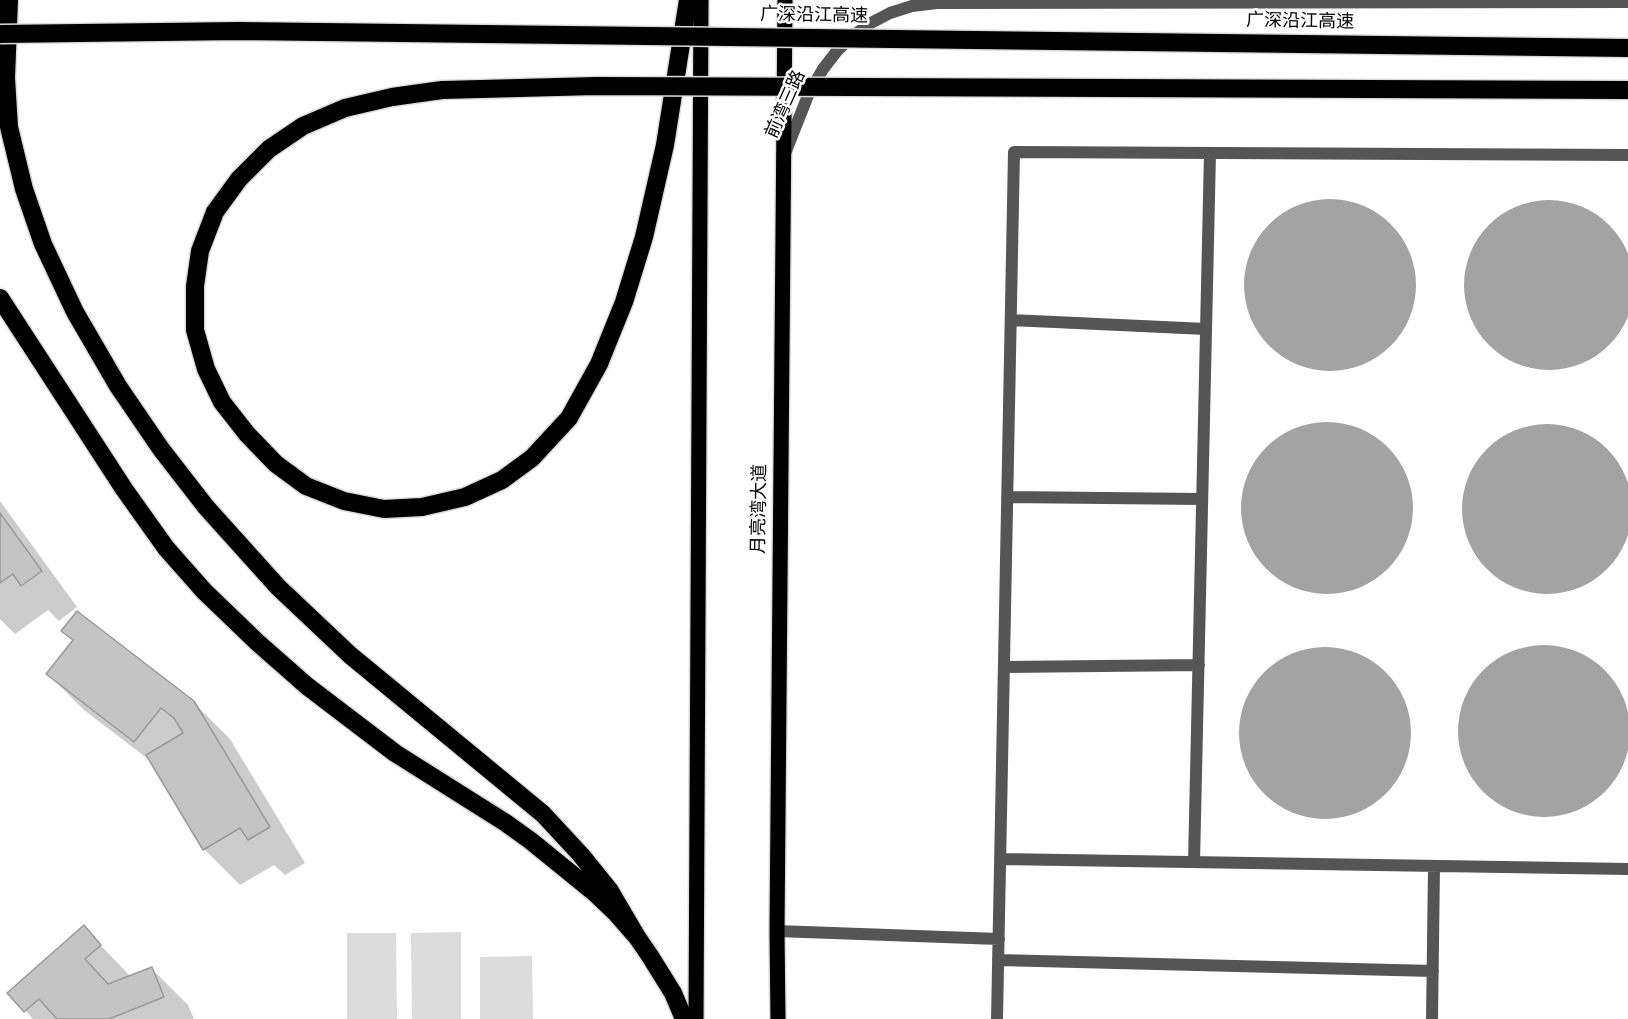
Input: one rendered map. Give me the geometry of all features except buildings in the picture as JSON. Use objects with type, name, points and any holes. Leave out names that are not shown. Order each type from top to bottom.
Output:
[{"type":"highway","points":[[9,0],[6,78],[9,128],[24,189],[43,244],[75,312],[118,386],[161,449],[206,507],[278,587],[350,655],[543,814],[570,841],[610,891],[637,937],[662,973],[684,1019]]},
{"type":"highway","points":[[688,0],[665,145],[644,237],[624,302],[599,364],[569,418],[532,458],[502,480],[465,497],[422,507],[384,509],[344,501],[306,486],[276,464],[247,434],[222,402],[206,369],[195,330],[195,286],[200,251],[215,212],[239,179],[269,149],[303,126],[345,108],[392,97],[442,90],[596,86],[1628,90]]},
{"type":"highway","name":"广深沿江高速","points":[[0,33],[238,31],[1628,48]]},
{"type":"highway","points":[[0,298],[124,489],[166,548],[204,591],[307,686],[395,753],[531,841],[595,893],[637,937]]},
{"type":"main road","points":[[696,1019],[701,0]]},
{"type":"main road","name":"月亮湾大道","points":[[778,1019],[785,0]]},
{"type":"street","name":"前湾三路","points":[[784,155],[809,93],[837,51],[869,24],[890,13],[912,6],[937,3],[1628,2]]},
{"type":"street","points":[[997,1019],[1014,152],[1628,155]]},
{"type":"street","points":[[1194,862],[1210,153]]},
{"type":"street","points":[[1011,320],[1206,329]]},
{"type":"street","points":[[1007,497],[1202,499]]},
{"type":"street","points":[[1004,666],[1198,665]]},
{"type":"street","points":[[1000,859],[1628,869]]},
{"type":"street","points":[[1432,1019],[1434,866]]},
{"type":"street","points":[[777,931],[999,939]]},
{"type":"street","points":[[998,960],[1433,971]]},
{"type":"shaded area","points":[[1330,199],[1363,206],[1391,224],[1409,252],[1416,285],[1409,318],[1391,346],[1363,364],[1330,371],[1297,364],[1269,346],[1251,318],[1244,285],[1251,252],[1269,224],[1297,206]]},
{"type":"shaded area","points":[[1549,200],[1582,207],[1596,214],[1609,225],[1620,238],[1627,252],[1634,285],[1627,318],[1620,332],[1609,345],[1596,356],[1582,363],[1549,370],[1516,363],[1502,356],[1489,345],[1478,332],[1471,318],[1464,285],[1471,252],[1478,238],[1489,225],[1502,214],[1516,207]]},
{"type":"shaded area","points":[[1327,422],[1360,429],[1388,447],[1406,475],[1413,508],[1406,541],[1388,569],[1360,587],[1327,594],[1294,587],[1266,569],[1248,541],[1241,508],[1248,475],[1266,447],[1294,429]]},
{"type":"shaded area","points":[[1547,424],[1564,425],[1580,430],[1607,449],[1626,476],[1631,492],[1631,526],[1626,542],[1607,569],[1580,588],[1564,593],[1547,594],[1530,593],[1514,588],[1487,569],[1468,542],[1463,526],[1462,509],[1463,492],[1468,476],[1487,449],[1514,430],[1530,425]]},
{"type":"shaded area","points":[[1544,645],[1577,652],[1605,670],[1623,698],[1630,731],[1623,764],[1605,792],[1577,810],[1544,817],[1511,810],[1483,792],[1465,764],[1458,731],[1465,698],[1483,670],[1511,652]]},
{"type":"shaded area","points":[[1325,647],[1358,654],[1386,672],[1404,700],[1411,733],[1404,766],[1386,794],[1358,812],[1325,819],[1292,812],[1264,794],[1246,766],[1239,733],[1246,700],[1264,672],[1292,654]]},
{"type":"shaded area","points":[[461,932],[461,1019],[412,1019],[411,933]]},
{"type":"shaded area","points":[[347,933],[396,933],[397,1019],[347,1019]]},
{"type":"shaded area","points":[[532,956],[533,1019],[480,1019],[480,957]]}]
